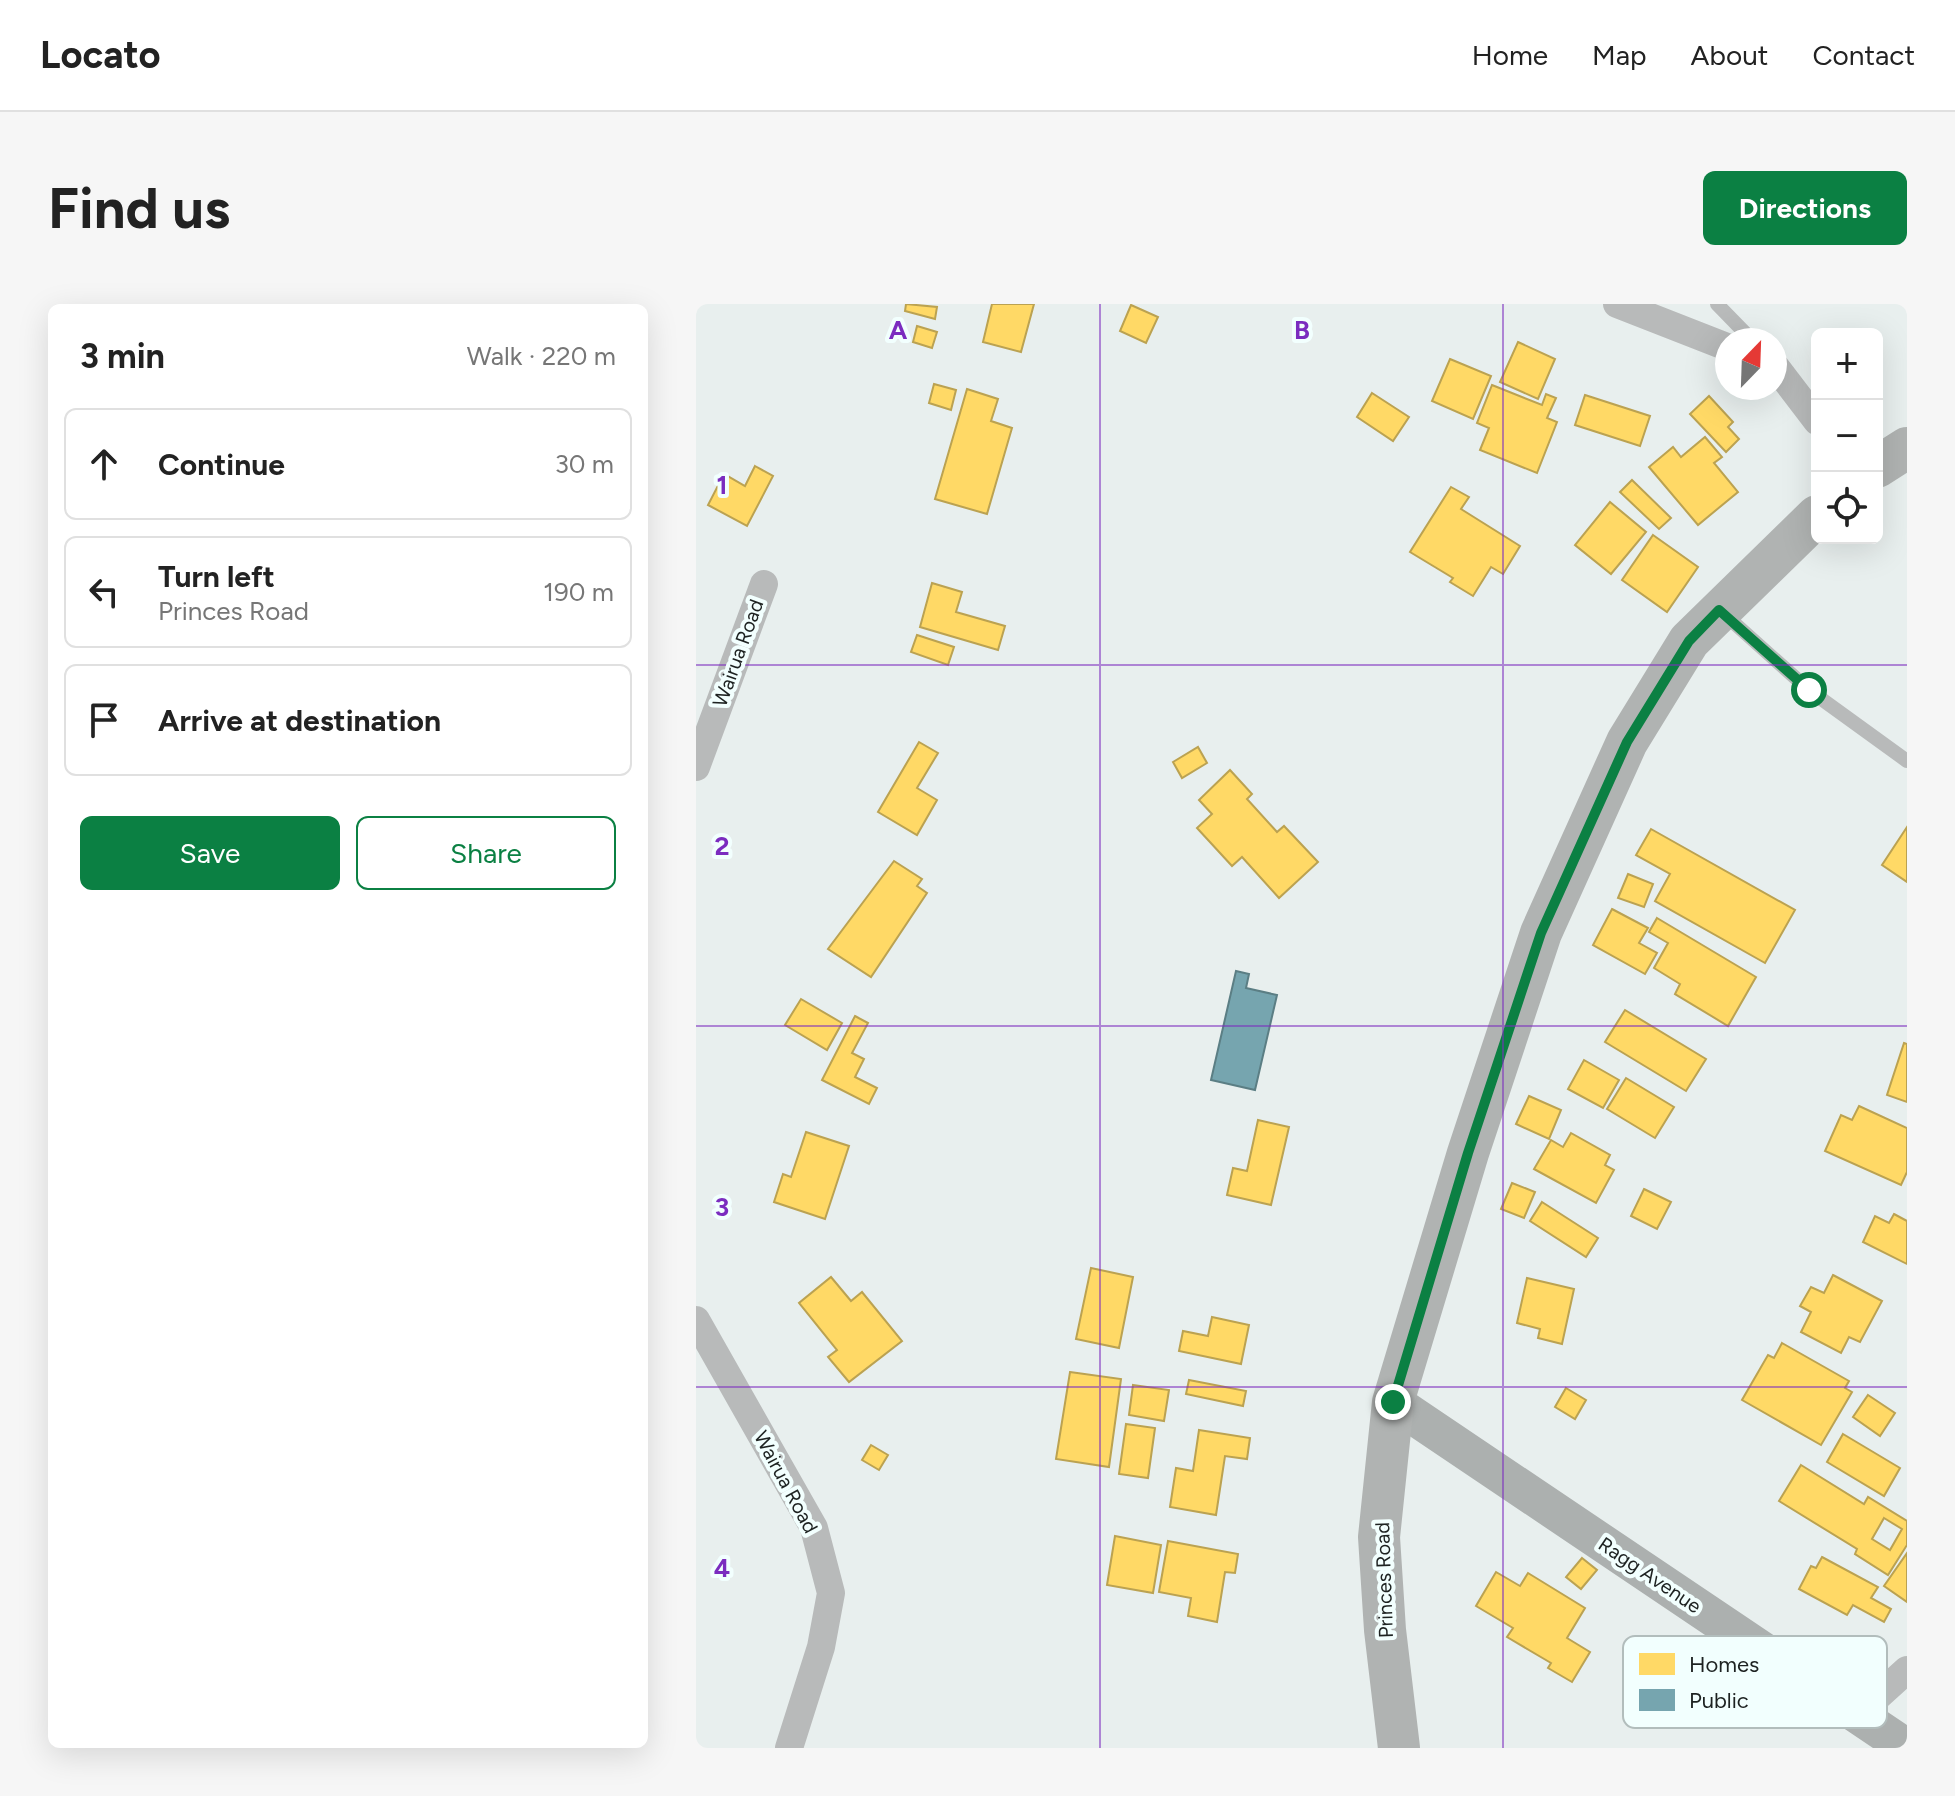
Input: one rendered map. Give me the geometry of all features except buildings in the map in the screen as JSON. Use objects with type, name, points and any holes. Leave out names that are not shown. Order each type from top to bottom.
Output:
[{"type":"main road","points":[[1883,463],[1907,448]]},
{"type":"main road","name":"Princes Road","points":[[1399,1748],[1385,1630],[1379,1537],[1393,1402],[1464,1167],[1541,933],[1627,742],[1689,641],[1811,522]]},
{"type":"main road","name":"Ragg Avenue","points":[[1393,1402],[1740,1636]]},
{"type":"main road","name":"Ragg Avenue","points":[[1877,1728],[1907,1748]]},
{"type":"street","points":[[1617,304],[1715,342]]},
{"type":"street","points":[[1787,380],[1811,413]]},
{"type":"street","name":"Wairua Road","points":[[696,767],[764,584]]},
{"type":"street","name":"Wairua Road","points":[[696,1320],[814,1528],[831,1593],[821,1647],[789,1748]]},
{"type":"street","points":[[1887,1688],[1907,1670]]},
{"type":"lane","points":[[1717,304],[1740,328]]},
{"type":"lane","points":[[1719,610],[1809,690],[1907,761]]},
{"type":"route","points":[[1393,1402],[1468,1153],[1541,933],[1627,742],[1689,641],[1719,610],[1809,690]]}]
